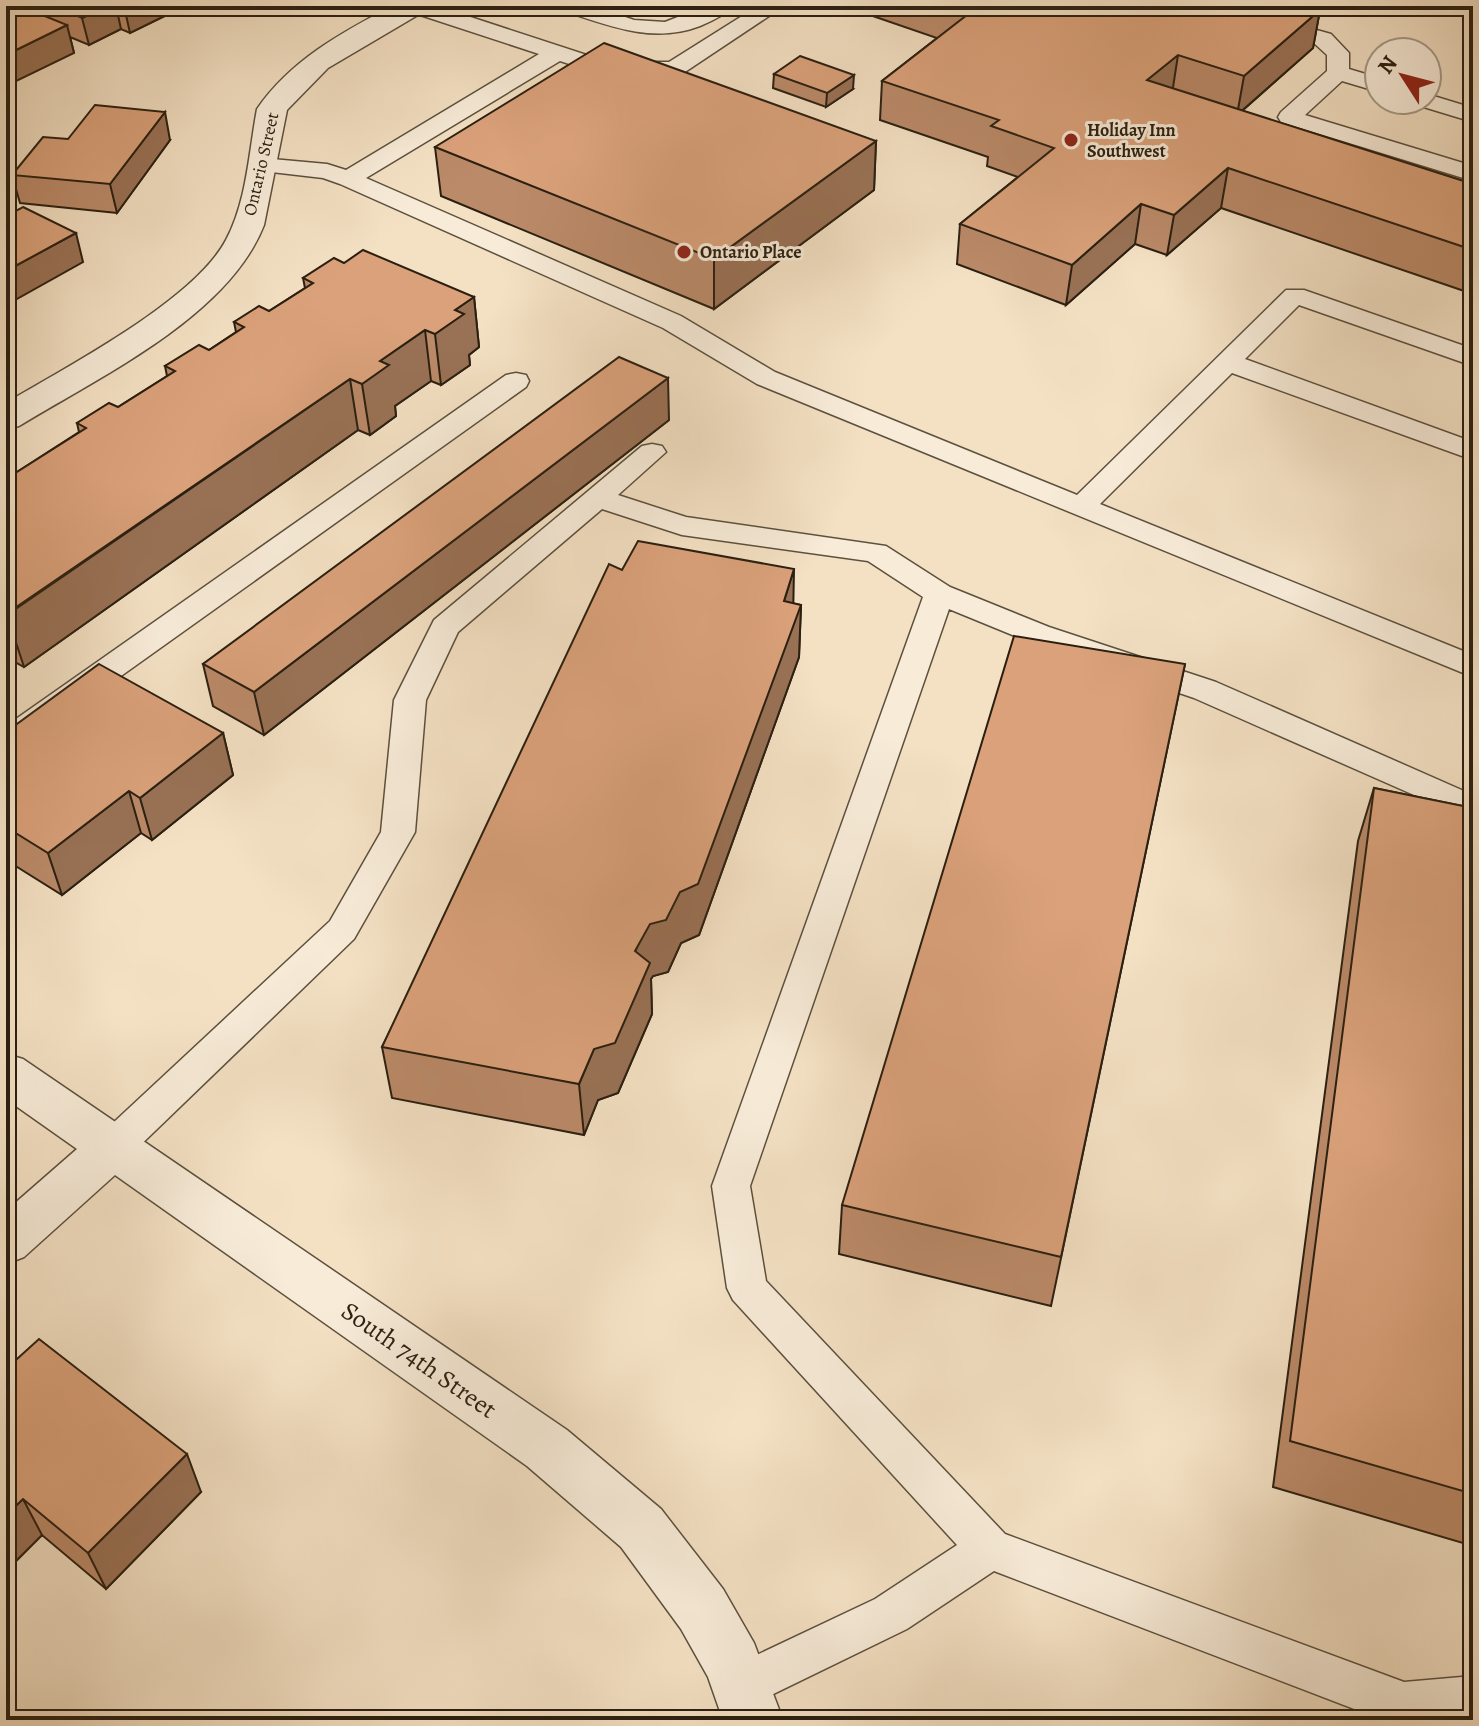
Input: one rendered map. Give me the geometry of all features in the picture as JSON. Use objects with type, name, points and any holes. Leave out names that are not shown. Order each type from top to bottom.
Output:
[{"type":"street","name":"Ontario Street","points":[[6,418],[123,346],[208,284],[224,268],[241,241],[251,212],[272,109],[300,75],[340,47],[414,6]]},
{"type":"street","name":"South 74th Street","points":[[6,1073],[547,1448],[641,1528],[702,1609],[733,1664],[747,1703]]},
{"type":"street","points":[[6,1242],[113,1147]]},
{"type":"lane","points":[[414,6],[606,69],[674,69],[773,6]]},
{"type":"lane","points":[[572,6],[640,29],[656,31],[694,23],[722,6]]},
{"type":"lane","points":[[1207,6],[1323,39],[1338,53],[1338,73],[1289,117],[1473,174]]},
{"type":"lane","points":[[348,179],[557,53]]},
{"type":"lane","points":[[1338,73],[1363,80]]},
{"type":"lane","points":[[1443,106],[1473,115]]},
{"type":"lane","points":[[261,165],[327,171],[348,179],[672,322],[766,378],[1473,667]]},
{"type":"lane","points":[[1081,507],[1295,295],[1473,358]]},
{"type":"lane","points":[[1227,362],[1473,452]]},
{"type":"lane","points":[[6,738],[16,735],[516,381]]},
{"type":"lane","points":[[113,1147],[342,930],[398,832],[410,700],[445,627],[652,452]]},
{"type":"lane","points":[[598,498],[682,526],[876,553],[939,594],[1038,634],[1205,690],[1473,809]]},
{"type":"lane","points":[[939,594],[731,1186],[747,1288],[990,1549],[1404,1705],[1473,1699]]},
{"type":"lane","points":[[747,1703],[990,1549]]},
{"type":"building","points":[[55,6],[107,6],[82,18]]},
{"type":"building","name":"Holiday Inn Southwest","points":[[958,6],[1306,6],[1320,10],[1244,76],[1178,55],[1147,80],[1473,184],[1473,250],[1228,168],[1174,215],[1141,204],[1072,265],[960,224],[1054,148],[991,126],[999,120],[882,81],[972,11]]},
{"type":"building","points":[[30,10],[67,25],[6,55],[6,21]]},
{"type":"building","points":[[604,43],[876,141],[714,259],[435,147]]},
{"type":"building","points":[[800,56],[854,75],[827,93],[774,74]]},
{"type":"building","points":[[95,105],[165,112],[110,184],[12,175],[43,137],[68,139]]},
{"type":"building","points":[[23,207],[76,233],[6,271],[6,216]]},
{"type":"building","points":[[363,250],[474,297],[455,310],[464,314],[435,334],[425,330],[380,361],[389,365],[362,384],[350,379],[6,614],[6,479],[86,428],[77,423],[109,403],[118,407],[175,371],[165,366],[199,345],[209,350],[244,327],[234,322],[259,306],[269,311],[313,283],[303,278],[334,258],[344,263]]},
{"type":"building","points":[[619,357],[668,378],[254,692],[203,664]]},
{"type":"building","points":[[638,541],[794,569],[784,601],[801,605],[698,884],[680,892],[666,920],[650,924],[635,951],[650,963],[615,1043],[594,1049],[579,1084],[382,1047],[609,564],[622,570]]},
{"type":"building","points":[[1014,636],[1185,664],[1061,1257],[842,1205]]},
{"type":"building","points":[[99,664],[223,733],[140,798],[129,791],[48,853],[6,827],[6,732]]},
{"type":"building","points":[[1374,788],[1473,808],[1473,1494],[1290,1441]]},
{"type":"building","points":[[39,1339],[187,1454],[88,1553],[23,1499],[6,1515],[6,1369]]},
{"type":"place","name":"Holiday Inn Southwest","points":[[1071,140]]},
{"type":"place","name":"Ontario Place","points":[[684,252]]}]
